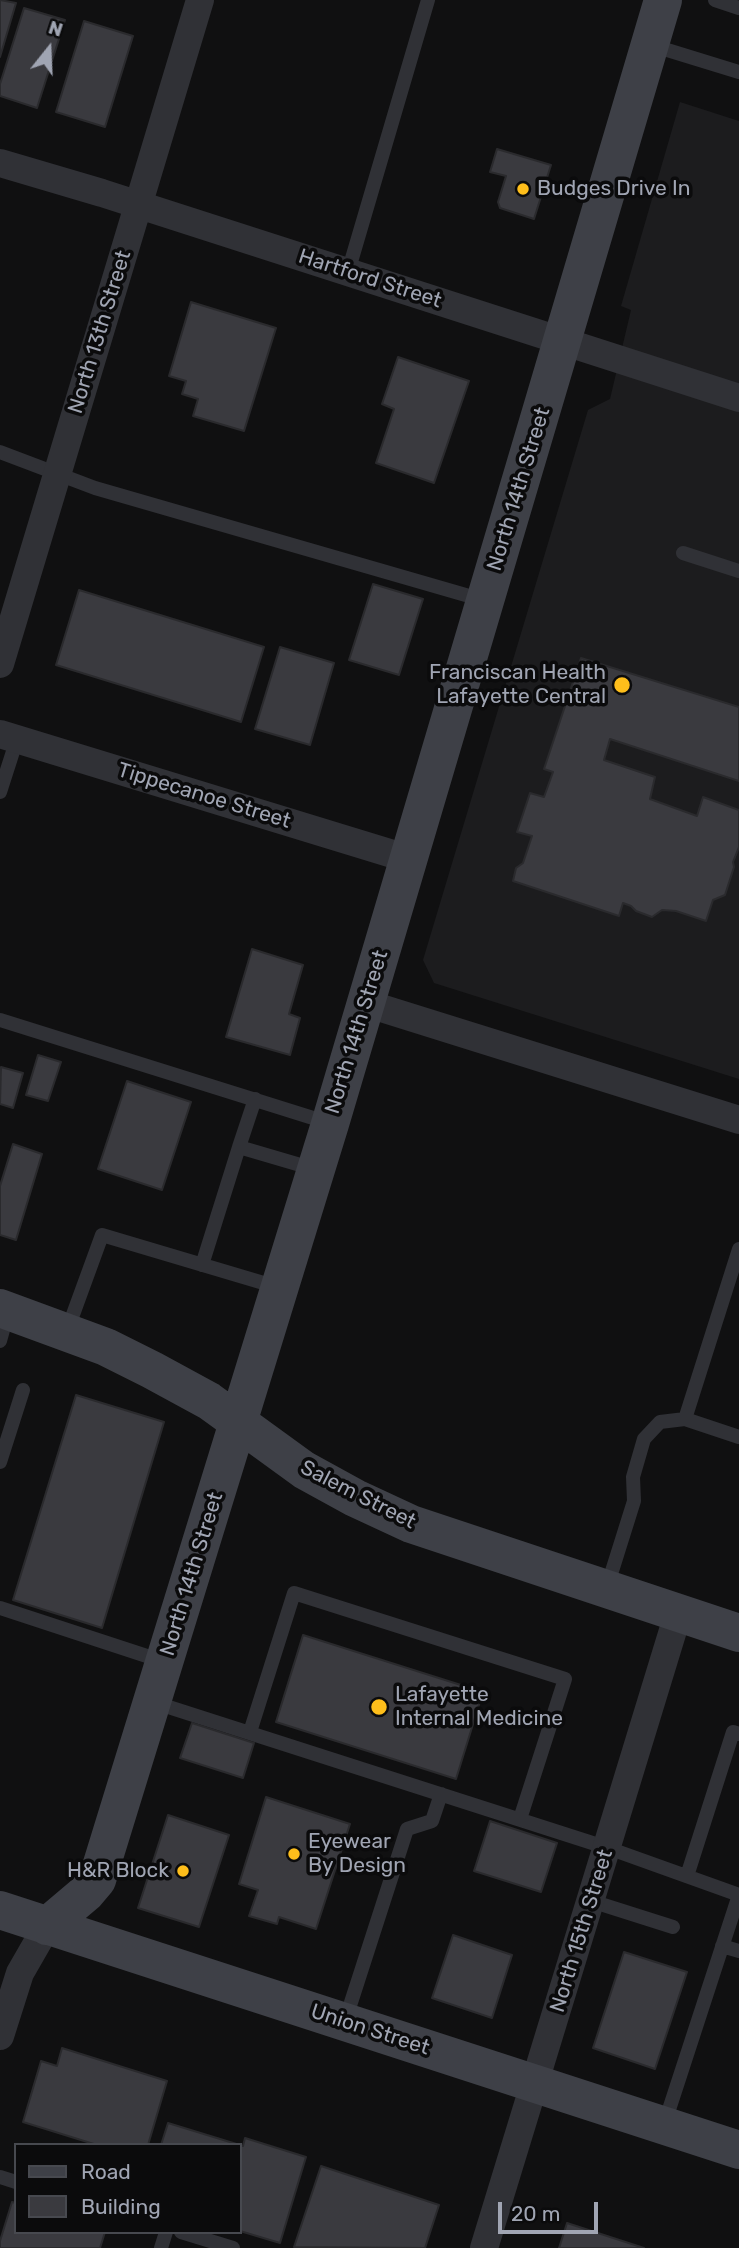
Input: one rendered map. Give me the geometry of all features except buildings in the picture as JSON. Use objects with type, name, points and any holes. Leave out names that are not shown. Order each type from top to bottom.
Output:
[{"type":"street","name":"North 13th Street","points":[[0,664],[200,0]]},
{"type":"street","name":"North 14th Street","points":[[0,2036],[6,1997],[47,1926],[86,1894],[97,1880],[330,1124],[663,0]]},
{"type":"street","name":"Hartford Street","points":[[0,163],[739,398]]},
{"type":"street","name":"Tippecanoe Street","points":[[8,736],[409,859]]},
{"type":"street","points":[[365,1003],[739,1120]]},
{"type":"street","name":"Salem Street","points":[[3,1320],[67,1332],[152,1370],[209,1401],[303,1470],[411,1524],[739,1633]]},
{"type":"street","name":"North 15th Street","points":[[484,2248],[678,1614]]},
{"type":"street","name":"Union Street","points":[[0,1910],[739,2150]]},
{"type":"lane","points":[[348,272],[428,0]]},
{"type":"lane","points":[[715,0],[739,8]]},
{"type":"lane","points":[[649,45],[739,72]]},
{"type":"lane","points":[[0,452],[95,488],[486,601]]},
{"type":"lane","points":[[683,553],[739,571]]},
{"type":"lane","points":[[0,792],[8,736]]},
{"type":"lane","points":[[0,1020],[330,1124]]},
{"type":"lane","points":[[202,1265],[255,1099]]},
{"type":"lane","points":[[239,1147],[316,1169]]},
{"type":"lane","points":[[67,1332],[102,1235],[279,1288]]},
{"type":"lane","points":[[685,1419],[739,1248]]},
{"type":"lane","points":[[0,1462],[23,1390]]},
{"type":"lane","points":[[0,1417],[11,1428]]},
{"type":"lane","points":[[606,1589],[634,1501],[633,1477],[644,1439],[660,1422],[685,1419],[739,1437]]},
{"type":"lane","points":[[250,1732],[294,1593],[565,1679],[520,1819]]},
{"type":"lane","points":[[0,1608],[164,1662]]},
{"type":"lane","points":[[152,1702],[520,1819],[739,1895],[664,2126]]},
{"type":"lane","points":[[687,1876],[733,1732],[739,1734]]},
{"type":"lane","points":[[344,2022],[407,1829],[432,1821],[441,1794]]},
{"type":"lane","points":[[591,1901],[673,1927]]},
{"type":"lane","points":[[722,1946],[739,1951]]},
{"type":"lane","points":[[188,2234],[233,2248]]},
{"type":"shaded area","name":"Franciscan Health Lafayette Central","points":[[680,102],[739,121],[739,1079],[434,983],[423,960],[588,410],[610,399],[631,310],[621,306]]},
{"type":"place","name":"Budges Drive In","points":[[523,189]]},
{"type":"place","name":"Franciscan Health Lafayette Central","points":[[622,685]]},
{"type":"place","name":"Lafayette Internal Medicine","points":[[379,1707]]},
{"type":"place","name":"Eyewear By Design","points":[[294,1854]]},
{"type":"place","name":"H&R Block","points":[[183,1871]]}]
